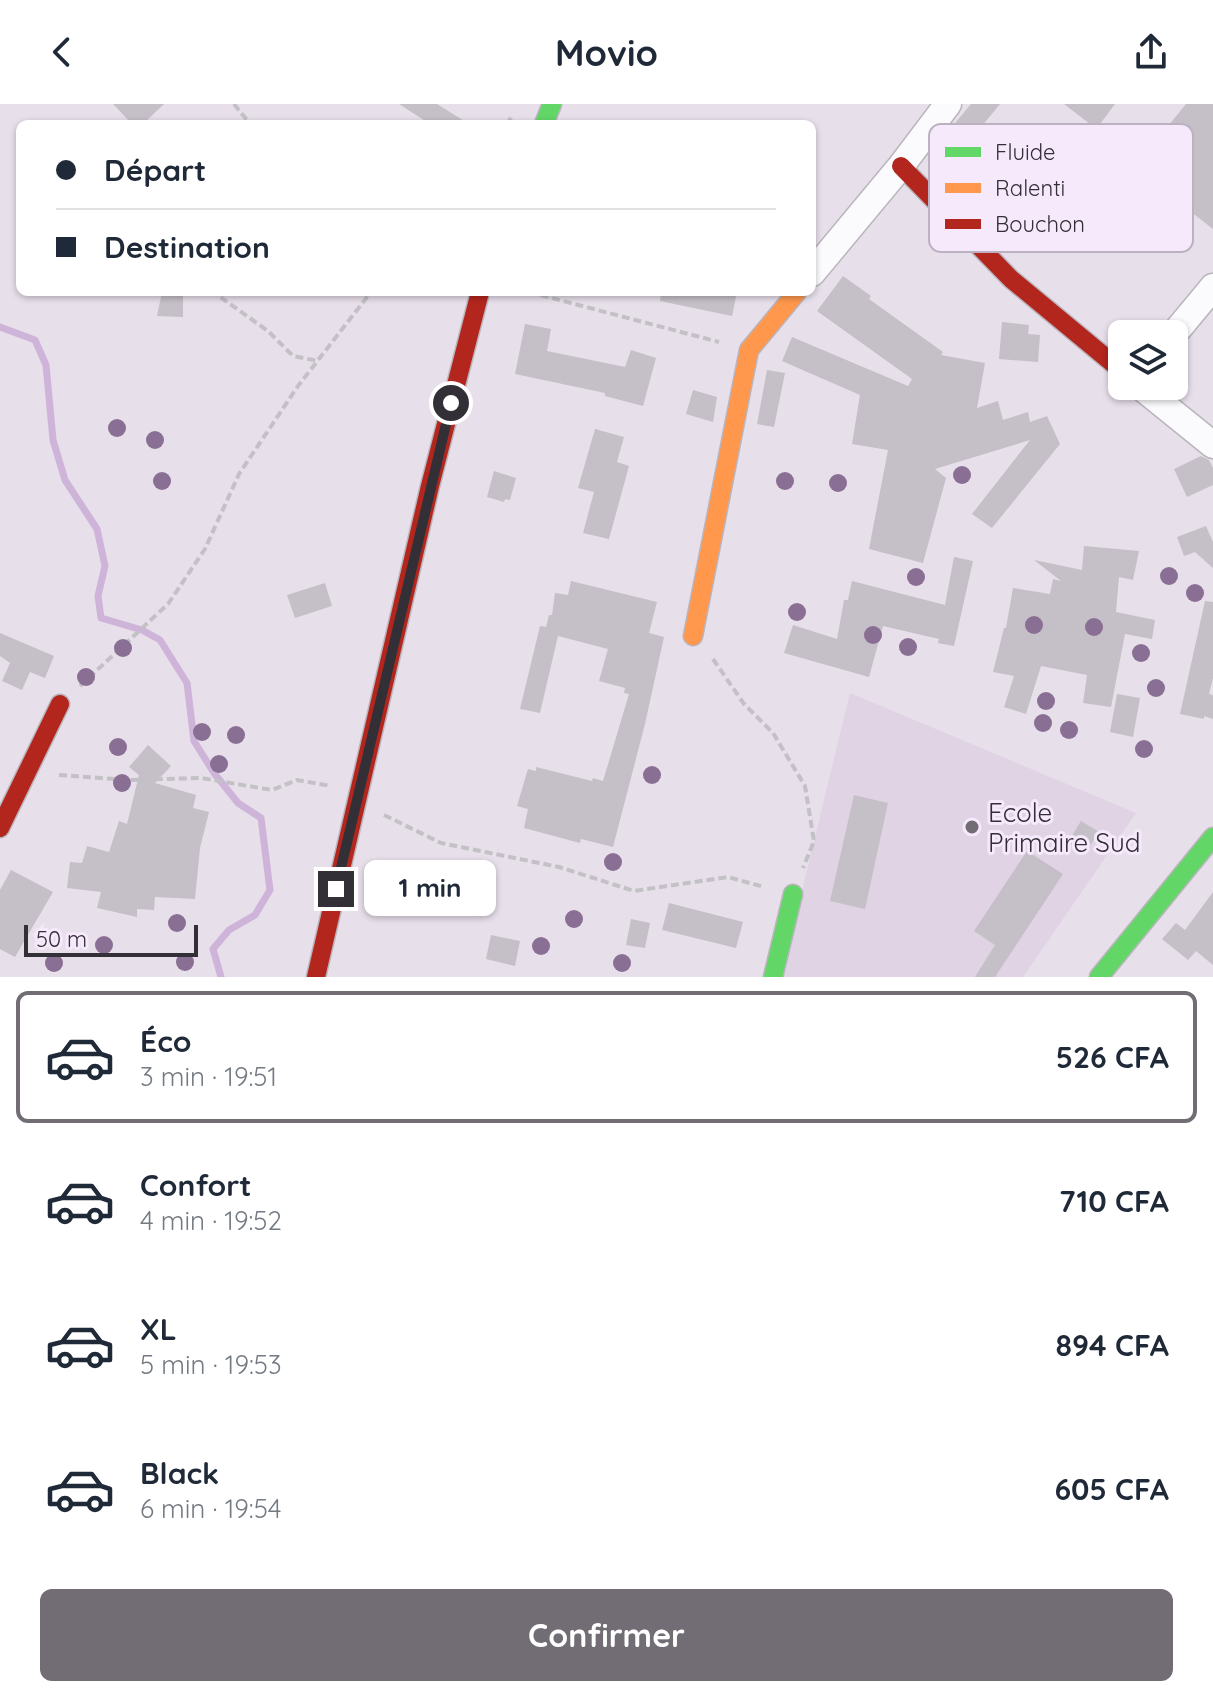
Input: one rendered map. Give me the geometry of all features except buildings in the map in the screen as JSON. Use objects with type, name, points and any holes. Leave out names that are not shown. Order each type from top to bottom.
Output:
[{"type":"street","points":[[933,124],[948,104]]},
{"type":"street","points":[[816,268],[929,129]]},
{"type":"street","points":[[901,166],[929,195]]},
{"type":"street","points":[[985,252],[1011,279],[1108,359]]},
{"type":"street","points":[[1186,320],[1213,287]]},
{"type":"street","points":[[316,977],[355,801],[479,296]]},
{"type":"street","points":[[693,636],[749,350],[794,296]]},
{"type":"street","points":[[1157,400],[1213,445]]},
{"type":"street","points":[[0,828],[60,704]]},
{"type":"street","points":[[1099,977],[1213,837]]},
{"type":"street","points":[[773,977],[793,894]]},
{"type":"path","points":[[234,104],[247,120]]},
{"type":"path","points":[[216,296],[268,331],[293,356],[318,361]]},
{"type":"path","points":[[60,704],[168,604],[205,549],[239,474],[368,296]]},
{"type":"path","points":[[544,296],[749,350]]},
{"type":"path","points":[[25,777],[47,774],[129,780],[201,778],[272,790],[297,780],[335,786],[355,801],[441,843],[559,867],[634,891],[728,877],[793,894],[814,841],[805,786],[773,733],[744,704],[693,636]]},
{"type":"shaded area","name":"Ecole Primaire Sud","points":[[850,693],[1136,813],[1023,977],[781,977]]},
{"type":"waterway","points":[[0,327],[35,340],[46,365],[53,440],[65,480],[97,529],[105,566],[98,596],[101,618],[142,630],[160,640],[187,683],[194,741],[238,803],[261,818],[270,890],[255,915],[229,930],[213,949],[221,977]]},
{"type":"traffic: fast","points":[[546,120],[552,104]]},
{"type":"traffic: fast","points":[[1099,977],[1213,837]]},
{"type":"traffic: fast","points":[[773,977],[793,894]]},
{"type":"traffic: slow","points":[[693,636],[749,350],[794,296]]},
{"type":"traffic: jam","points":[[901,166],[929,195]]},
{"type":"traffic: jam","points":[[985,252],[1011,279],[1108,359]]},
{"type":"traffic: jam","points":[[316,977],[430,486],[479,296]]},
{"type":"traffic: jam","points":[[0,828],[60,704]]},
{"type":"place","name":"Ecole Primaire Sud","points":[[972,827]]},
{"type":"route","points":[[336,889],[451,403]]}]
